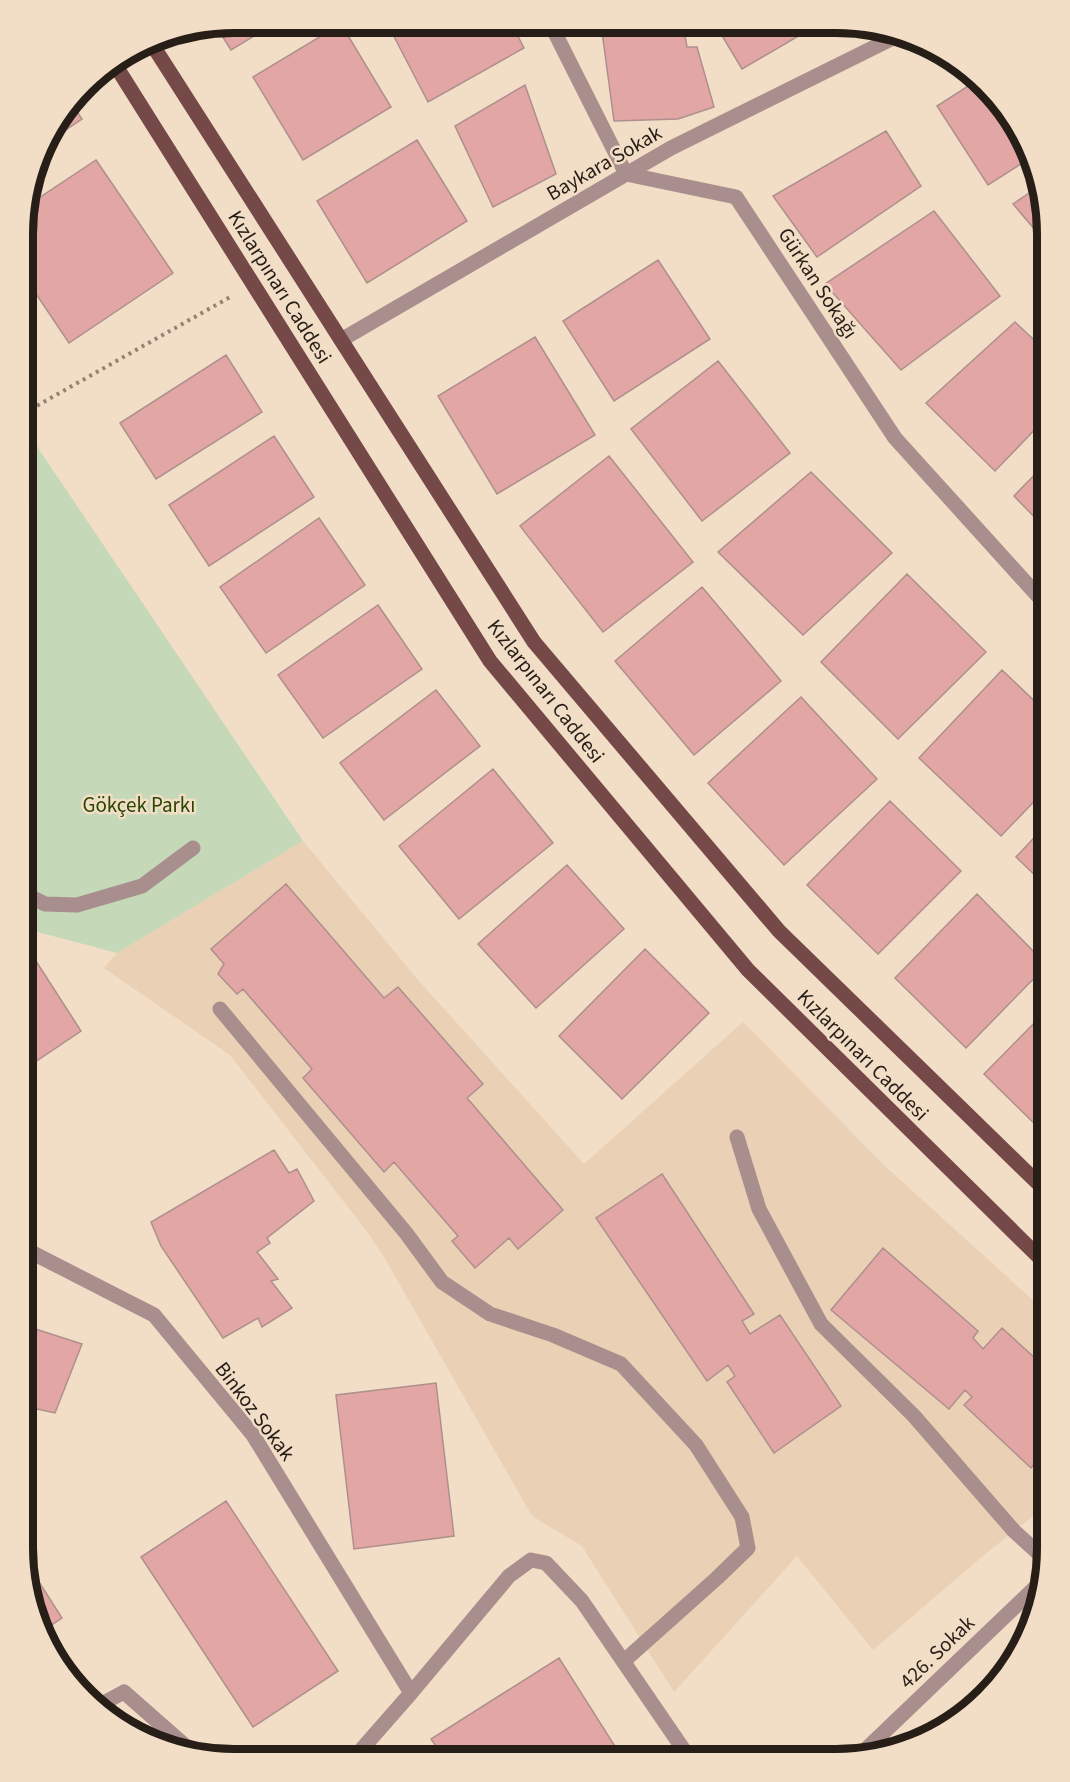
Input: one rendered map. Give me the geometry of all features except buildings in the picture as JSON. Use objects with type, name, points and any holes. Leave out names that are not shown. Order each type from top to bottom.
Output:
[{"type":"main road","name":"Kızlarpınarı Caddesi","points":[[155,49],[534,642],[779,931],[1037,1182]]},
{"type":"main road","name":"Kızlarpınarı Caddesi","points":[[118,70],[490,661],[747,970],[1037,1255]]},
{"type":"street","points":[[555,33],[626,174]]},
{"type":"street","name":"Baykara Sokak","points":[[341,340],[671,148],[889,40]]},
{"type":"street","name":"Gürkan Sokağı","points":[[626,174],[736,197],[895,438],[1037,595]]},
{"type":"street","points":[[33,898],[45,904],[77,905],[142,886],[193,848]]},
{"type":"street","points":[[220,1009],[406,1233],[442,1282],[490,1314],[553,1335],[621,1364],[696,1445],[742,1517],[748,1548],[709,1586],[624,1661]]},
{"type":"street","points":[[737,1137],[759,1209],[821,1324],[914,1416],[1014,1531],[1037,1552]]},
{"type":"street","name":"Binkoz Sokak","points":[[33,1253],[154,1315],[253,1435],[411,1693]]},
{"type":"street","points":[[362,1749],[509,1575],[531,1560],[546,1563],[582,1601],[683,1749]]},
{"type":"street","name":"426. Sokak","points":[[870,1746],[1032,1591]]},
{"type":"street","points":[[105,1702],[124,1692],[180,1741]]},
{"type":"path","points":[[33,408],[253,284]]},
{"type":"shaded area","points":[[303,841],[418,980],[584,1164],[743,1022],[886,1167],[1037,1304],[1037,1513],[873,1650],[797,1556],[674,1692],[582,1546],[532,1516],[369,1234],[230,1055],[104,968],[117,953]]},
{"type":"green space","name":"Gökçek Parkı","points":[[33,438],[303,841],[117,953],[33,931]]}]
